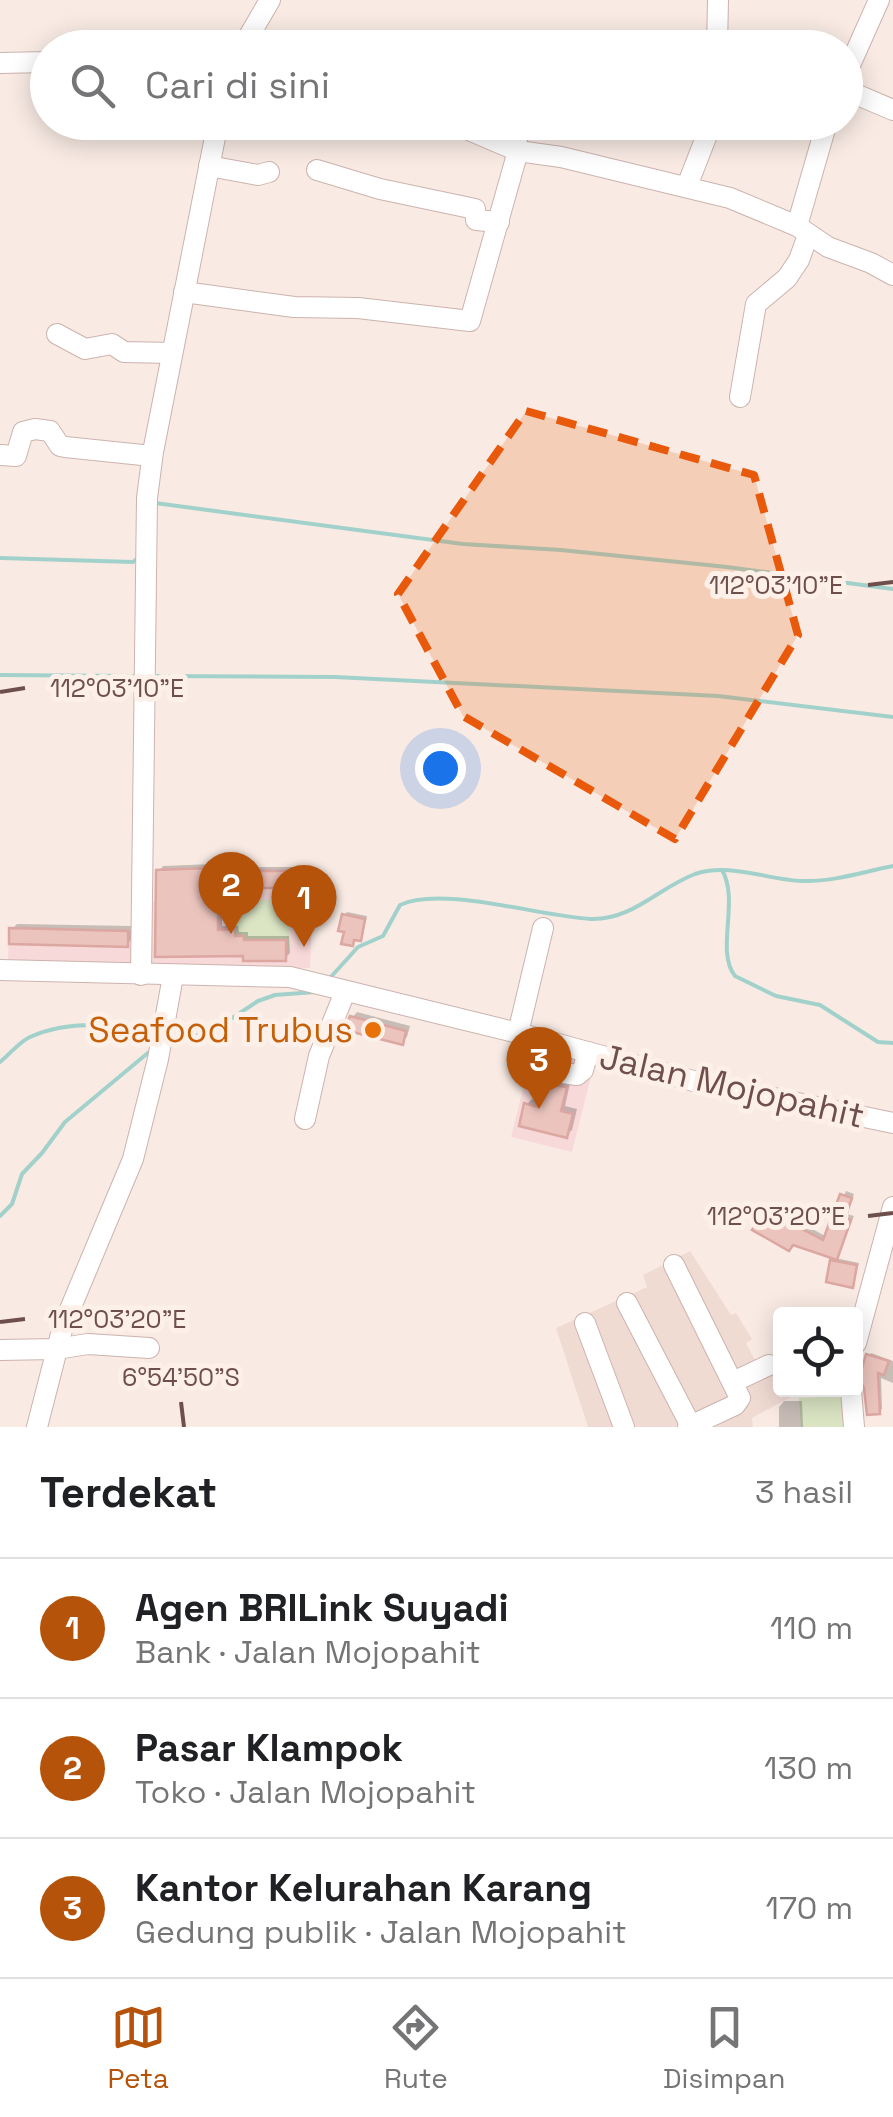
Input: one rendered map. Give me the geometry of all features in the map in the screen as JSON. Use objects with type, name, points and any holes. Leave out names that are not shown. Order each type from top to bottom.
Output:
[{"type":"street","points":[[252,30],[270,0]]},
{"type":"street","points":[[717,30],[718,0]]},
{"type":"street","points":[[863,35],[878,0]]},
{"type":"street","points":[[0,63],[30,62]]},
{"type":"street","points":[[863,97],[893,110]]},
{"type":"street","points":[[140,975],[146,506],[152,456],[214,140]]},
{"type":"street","points":[[492,140],[516,150],[561,157],[730,198],[893,275]]},
{"type":"street","points":[[184,292],[294,307],[358,308],[470,321],[518,140]]},
{"type":"street","points":[[688,186],[705,140]]},
{"type":"street","points":[[740,397],[756,304],[787,278],[800,260],[802,230],[823,140]]},
{"type":"street","points":[[209,166],[258,175],[269,172]]},
{"type":"street","points":[[317,170],[475,210],[476,220],[499,222]]},
{"type":"street","points":[[57,334],[85,348],[112,344],[124,352],[172,353]]},
{"type":"street","points":[[0,455],[16,456],[22,432],[35,429],[50,431],[60,446],[152,456]]},
{"type":"street","points":[[518,1033],[543,928]]},
{"type":"street","points":[[0,970],[173,976],[158,1059],[133,1159],[80,1280],[56,1348],[37,1427]]},
{"type":"street","name":"Jalan Mojopahit","points":[[173,976],[284,976],[316,982],[697,1082],[893,1123]]},
{"type":"street","points":[[305,1118],[319,1056],[341,991]]},
{"type":"street","points":[[543,1040],[539,1064],[544,1070],[577,1075],[583,1070],[588,1052]]},
{"type":"street","points":[[863,1317],[893,1207]]},
{"type":"street","points":[[627,1303],[689,1426],[738,1403],[740,1398],[733,1382],[674,1264]]},
{"type":"street","points":[[585,1323],[624,1427]]},
{"type":"street","points":[[0,1350],[88,1344],[150,1348]]},
{"type":"street","points":[[733,1382],[769,1365]]},
{"type":"street","points":[[852,1397],[854,1427]]},
{"type":"highlighted area","points":[[526,411],[754,475],[798,635],[675,839],[463,716],[398,594]]},
{"type":"shaded area","points":[[211,867],[314,871],[310,968],[150,968],[151,901],[212,901]]},
{"type":"shaded area","points":[[9,928],[135,931],[135,967],[8,962]]},
{"type":"shaded area","points":[[533,1049],[594,1064],[572,1152],[511,1137]]},
{"type":"shaded area","points":[[690,1251],[731,1315],[736,1313],[752,1339],[746,1343],[756,1362],[767,1356],[773,1367],[773,1397],[791,1397],[752,1418],[753,1427],[588,1427],[556,1328],[647,1287],[643,1275]]},
{"type":"green space","points":[[236,900],[289,900],[289,948],[236,947]]},
{"type":"green space","points":[[845,1397],[847,1427],[801,1427],[799,1398]]},
{"type":"building","points":[[156,870],[301,871],[302,888],[218,888],[218,930],[235,929],[235,936],[244,936],[244,940],[286,940],[286,961],[243,961],[243,956],[155,957]]},
{"type":"building","points":[[342,914],[365,919],[361,941],[354,940],[353,946],[341,944],[344,932],[338,931]]},
{"type":"building","points":[[9,928],[128,931],[128,947],[9,944]]},
{"type":"building","name":"Seafood Trubus","points":[[350,1016],[406,1031],[403,1045],[344,1030]]},
{"type":"building","points":[[543,1084],[567,1087],[561,1111],[573,1114],[567,1138],[519,1126],[524,1103],[537,1107]]},
{"type":"building","points":[[840,1194],[852,1198],[845,1218],[851,1220],[837,1260],[793,1245],[789,1251],[752,1230],[764,1209],[823,1240]]},
{"type":"building","points":[[830,1260],[857,1265],[853,1288],[826,1282]]},
{"type":"building","points":[[866,1354],[889,1361],[884,1375],[878,1373],[880,1414],[867,1415],[863,1365]]},
{"type":"waterway","points":[[155,503],[463,544],[727,567],[893,589]]},
{"type":"waterway","points":[[0,558],[133,562],[138,558]]},
{"type":"waterway","points":[[0,675],[135,676]]},
{"type":"waterway","points":[[150,676],[335,677],[718,696],[893,717]]},
{"type":"waterway","points":[[329,979],[358,947],[383,936],[400,905],[418,900],[466,900],[571,917],[606,918],[708,871],[814,881],[893,866]]},
{"type":"waterway","points":[[722,870],[729,896],[727,953],[735,976],[776,996],[820,1005],[878,1042],[893,1043]]},
{"type":"waterway","points":[[167,1045],[214,1030],[258,1001],[275,995],[315,992]]},
{"type":"waterway","points":[[0,1062],[26,1039],[60,1028],[123,1027],[153,1034]]},
{"type":"waterway","points":[[0,1216],[12,1204],[22,1174],[65,1122],[149,1052]]},
{"type":"place","name":"Pasar Klampok","points":[[231,934]]},
{"type":"place","name":"Agen BRILink Suyadi","points":[[304,947]]},
{"type":"place","name":"Seafood Trubus","points":[[373,1030]]},
{"type":"place","name":"Kantor Kelurahan Karang","points":[[539,1109]]}]
